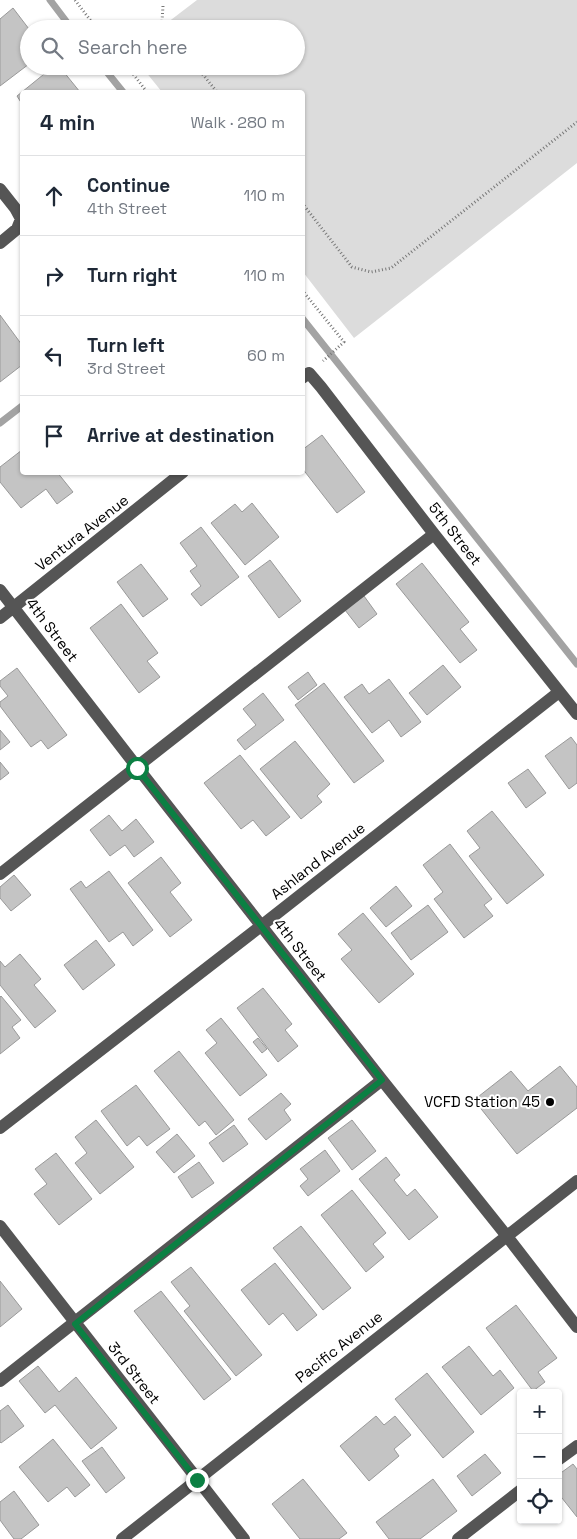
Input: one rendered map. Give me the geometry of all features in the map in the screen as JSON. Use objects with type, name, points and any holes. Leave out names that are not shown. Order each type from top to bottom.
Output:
[{"type":"street","points":[[0,189],[15,208],[20,220],[18,229],[0,243]]},
{"type":"street","name":"5th Street","points":[[306,375],[577,714]]},
{"type":"street","name":"Ventura Avenue","points":[[0,618],[179,475]]},
{"type":"street","points":[[0,874],[434,534]]},
{"type":"street","name":"4th Street","points":[[0,590],[137,768],[577,1327]]},
{"type":"street","name":"Ashland Avenue","points":[[0,1128],[559,692]]},
{"type":"street","points":[[0,1381],[75,1324],[382,1080]]},
{"type":"street","name":"Pacific Avenue","points":[[122,1539],[577,1181]]},
{"type":"street","name":"3rd Street","points":[[0,1226],[244,1539]]},
{"type":"street","points":[[562,1457],[577,1446]]},
{"type":"street","points":[[458,1539],[517,1493]]},
{"type":"path","points":[[75,0],[90,20]]},
{"type":"path","points":[[162,20],[163,6]]},
{"type":"path","points":[[134,75],[145,90]]},
{"type":"path","points":[[203,75],[215,90]]},
{"type":"path","points":[[305,207],[352,267],[371,272],[391,268],[577,122]]},
{"type":"path","points":[[305,294],[344,342],[306,375]]},
{"type":"shaded area","points":[[197,0],[577,0],[577,163],[354,338],[305,275],[305,90],[160,90],[148,75],[305,75],[305,20],[171,20]]},
{"type":"building","points":[[13,8],[22,20],[20,20],[20,71],[0,86],[0,19]]},
{"type":"building","points":[[43,75],[66,75],[78,90],[24,90]]},
{"type":"building","points":[[0,315],[20,342],[20,367],[0,382]]},
{"type":"building","points":[[322,435],[365,492],[337,513],[305,472],[305,448]]},
{"type":"building","points":[[20,452],[20,475],[59,475],[73,492],[57,504],[46,489],[21,508],[0,482],[0,467]]},
{"type":"building","points":[[252,503],[279,537],[245,565],[211,523],[235,504],[242,512]]},
{"type":"building","points":[[201,527],[239,577],[201,606],[191,594],[201,586],[190,571],[197,566],[180,543]]},
{"type":"building","points":[[270,560],[301,601],[279,618],[248,576]]},
{"type":"building","points":[[422,563],[469,622],[460,629],[477,650],[460,663],[396,584]]},
{"type":"building","points":[[141,564],[168,599],[143,617],[117,582]]},
{"type":"building","points":[[364,596],[377,614],[359,628],[345,610]]},
{"type":"building","points":[[121,604],[158,653],[147,661],[160,677],[139,693],[90,628]]},
{"type":"building","points":[[443,665],[461,687],[427,715],[409,693]]},
{"type":"building","points":[[17,668],[67,735],[48,749],[41,740],[31,747],[0,706],[0,702],[8,696],[0,686],[0,681]]},
{"type":"building","points":[[308,672],[317,685],[298,700],[288,687]]},
{"type":"building","points":[[389,679],[421,722],[401,737],[389,720],[372,733],[344,697],[362,684],[369,694]]},
{"type":"building","points":[[324,683],[384,761],[354,783],[295,705]]},
{"type":"building","points":[[263,693],[284,720],[245,750],[237,740],[256,725],[243,709]]},
{"type":"building","points":[[0,730],[10,742],[0,750]]},
{"type":"building","points":[[571,737],[577,745],[577,783],[569,789],[545,756]]},
{"type":"building","points":[[295,741],[330,784],[317,796],[322,802],[301,819],[260,769]]},
{"type":"building","points":[[240,755],[290,817],[266,836],[253,820],[241,829],[204,783]]},
{"type":"building","points":[[0,762],[9,773],[0,780]]},
{"type":"building","points":[[528,769],[546,793],[526,808],[508,783]]},
{"type":"building","points":[[492,811],[544,875],[507,904],[469,856],[480,848],[467,831]]},
{"type":"building","points":[[109,815],[122,831],[136,819],[154,842],[134,857],[125,845],[110,856],[90,830]]},
{"type":"building","points":[[450,844],[492,899],[484,905],[493,916],[464,938],[434,899],[443,892],[423,865]]},
{"type":"building","points":[[161,857],[181,883],[170,892],[192,920],[170,937],[128,883]]},
{"type":"building","points":[[109,871],[153,930],[133,946],[123,932],[109,942],[70,889],[81,881],[86,888]]},
{"type":"building","points":[[14,875],[31,895],[11,911],[0,898],[0,887]]},
{"type":"building","points":[[396,886],[412,906],[386,927],[370,908]]},
{"type":"building","points":[[428,905],[448,932],[411,960],[391,933]]},
{"type":"building","points":[[363,913],[414,974],[379,1003],[341,959],[352,950],[338,934]]},
{"type":"building","points":[[96,940],[115,965],[83,990],[64,965]]},
{"type":"building","points":[[20,954],[41,979],[34,985],[56,1011],[35,1028],[0,985],[0,961],[5,967]]},
{"type":"building","points":[[263,988],[292,1024],[285,1030],[298,1046],[278,1062],[237,1008]]},
{"type":"building","points":[[0,997],[21,1020],[12,1027],[20,1038],[0,1054]]},
{"type":"building","points":[[221,1018],[267,1075],[240,1096],[205,1053],[217,1043],[206,1030]]},
{"type":"building","points":[[258,1038],[267,1049],[262,1053],[253,1042]]},
{"type":"building","points":[[179,1051],[234,1120],[216,1135],[205,1121],[199,1126],[154,1071]]},
{"type":"building","points":[[560,1066],[577,1087],[577,1108],[517,1154],[474,1100],[511,1071],[528,1091]]},
{"type":"building","points":[[136,1085],[170,1129],[147,1146],[139,1136],[127,1146],[101,1111]]},
{"type":"building","points":[[281,1093],[291,1104],[284,1110],[291,1120],[266,1140],[248,1119]]},
{"type":"building","points":[[96,1120],[134,1167],[100,1194],[75,1163],[87,1153],[75,1137]]},
{"type":"building","points":[[352,1120],[376,1151],[352,1170],[328,1138]]},
{"type":"building","points":[[234,1125],[248,1144],[223,1162],[209,1143]]},
{"type":"building","points":[[177,1134],[195,1156],[174,1173],[156,1152]]},
{"type":"building","points":[[325,1150],[340,1171],[308,1196],[300,1186],[308,1179],[300,1169]]},
{"type":"building","points":[[56,1153],[92,1199],[59,1225],[34,1194],[47,1184],[35,1169]]},
{"type":"building","points":[[386,1157],[400,1175],[394,1180],[407,1196],[415,1189],[438,1217],[409,1240],[359,1179]]},
{"type":"building","points":[[199,1162],[214,1183],[192,1198],[178,1177]]},
{"type":"building","points":[[352,1190],[386,1233],[373,1244],[384,1257],[366,1272],[321,1215]]},
{"type":"building","points":[[301,1226],[351,1288],[323,1310],[273,1248]]},
{"type":"building","points":[[275,1263],[317,1315],[297,1331],[283,1313],[269,1325],[241,1290]]},
{"type":"building","points":[[191,1267],[262,1355],[236,1376],[184,1311],[190,1306],[171,1282]]},
{"type":"building","points":[[0,1281],[22,1309],[0,1327]]},
{"type":"building","points":[[161,1291],[231,1379],[204,1400],[134,1311]]},
{"type":"building","points":[[516,1305],[557,1358],[538,1372],[545,1382],[536,1389],[532,1389],[486,1328]]},
{"type":"building","points":[[469,1346],[493,1376],[500,1370],[514,1388],[481,1415],[442,1367]]},
{"type":"building","points":[[38,1366],[59,1392],[76,1377],[117,1428],[91,1449],[55,1405],[45,1413],[19,1381]]},
{"type":"building","points":[[427,1373],[474,1432],[443,1458],[395,1399]]},
{"type":"building","points":[[8,1405],[24,1426],[1,1443],[0,1411]]},
{"type":"building","points":[[376,1416],[384,1425],[395,1416],[411,1435],[394,1449],[399,1456],[369,1481],[340,1446]]},
{"type":"building","points":[[53,1439],[90,1485],[75,1497],[67,1487],[48,1502],[19,1467]]},
{"type":"building","points":[[102,1447],[125,1478],[106,1493],[82,1461]]},
{"type":"building","points":[[485,1454],[501,1473],[472,1496],[457,1476]]},
{"type":"building","points":[[573,1464],[577,1469],[577,1517],[562,1498],[562,1472]]},
{"type":"building","points":[[303,1479],[347,1533],[339,1539],[300,1539],[272,1504]]},
{"type":"building","points":[[433,1479],[457,1511],[420,1539],[389,1539],[376,1522]]},
{"type":"building","points":[[14,1491],[39,1525],[21,1539],[14,1539],[0,1520],[0,1502]]},
{"type":"waterway","points":[[50,0],[65,20]]},
{"type":"waterway","points":[[109,75],[121,90]]},
{"type":"waterway","points":[[305,322],[577,664]]},
{"type":"waterway","points":[[0,423],[20,408]]},
{"type":"place","name":"VCFD Station 45","points":[[550,1102]]},
{"type":"route","points":[[137,768],[382,1080],[75,1324],[197,1480]]}]
